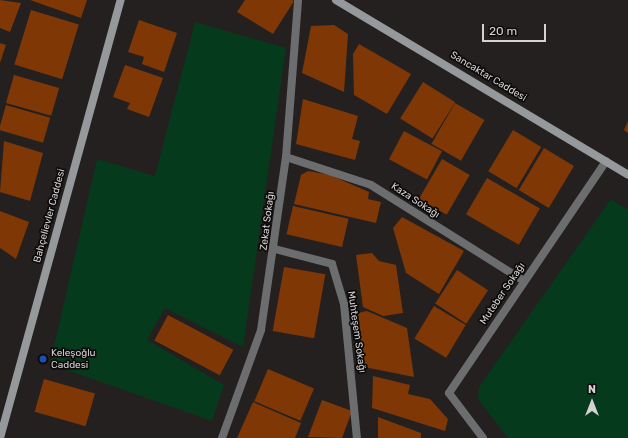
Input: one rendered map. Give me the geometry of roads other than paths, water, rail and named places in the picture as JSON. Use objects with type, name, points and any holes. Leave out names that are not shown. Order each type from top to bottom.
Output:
[{"type":"main road","name":"Bahçelievler Caddesi","points":[[0,438],[121,0]]},
{"type":"main road","name":"Sancaktar Caddesi","points":[[336,0],[628,175]]},
{"type":"street","name":"Zekat Sokağı","points":[[222,438],[261,330],[275,249],[286,157],[298,0]]},
{"type":"street","name":"Kaza Sokağı","points":[[286,157],[370,185],[524,281]]},
{"type":"street","name":"Muteber Sokağı","points":[[483,438],[449,393],[606,161]]},
{"type":"street","name":"Muhteşem Sokağı","points":[[275,249],[332,264],[344,304],[357,438]]},
{"type":"place","name":"Keleşoğlu Caddesi","points":[[43,359]]}]
